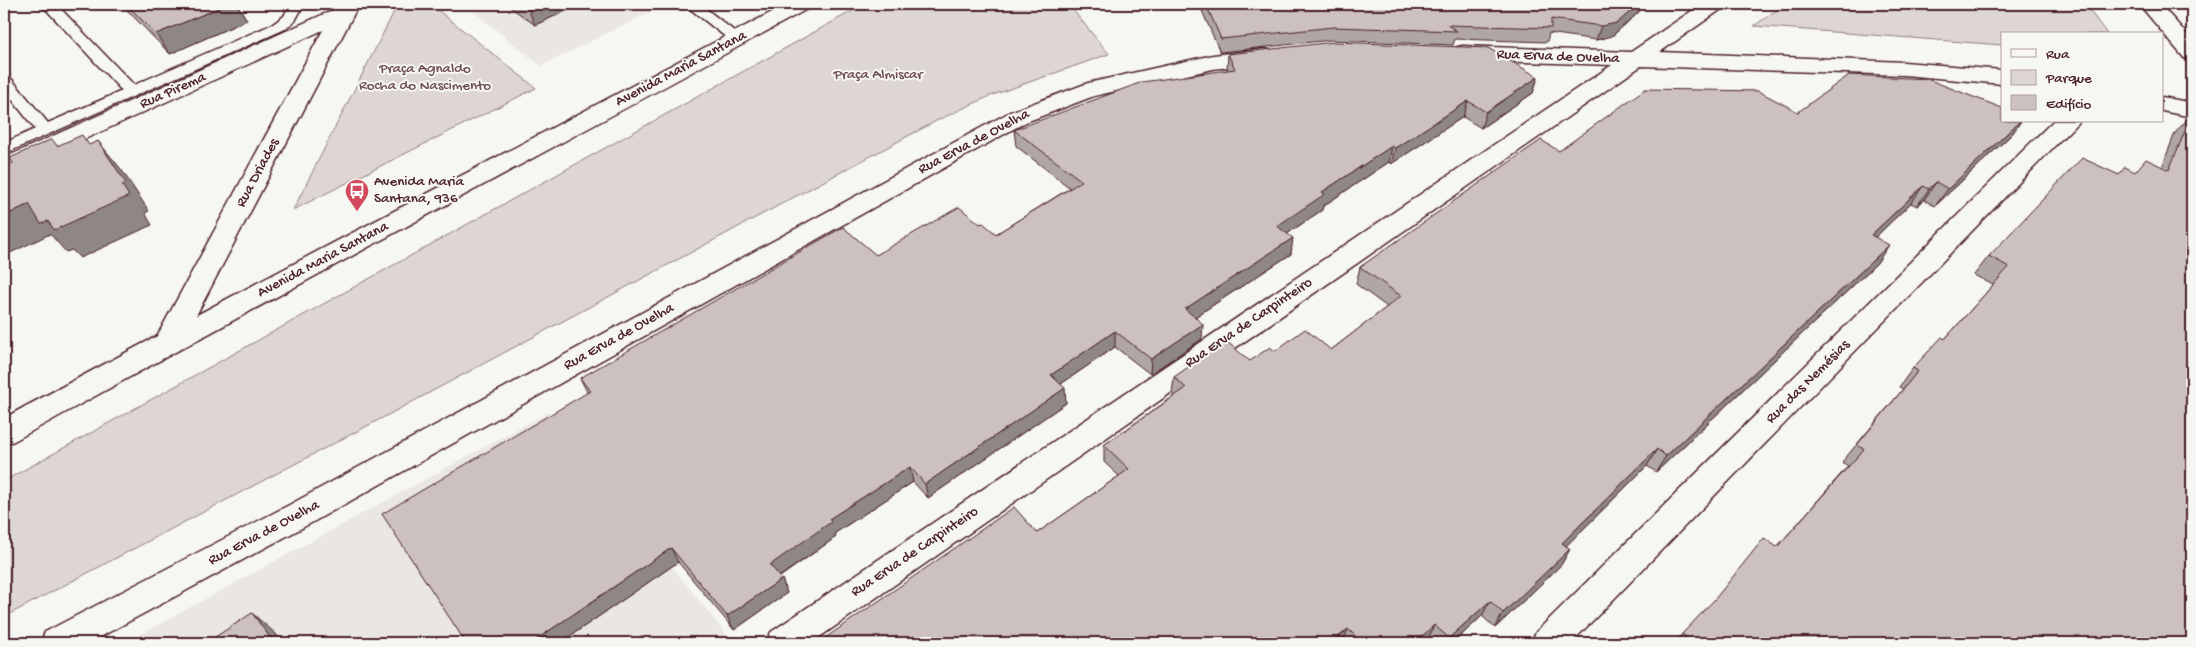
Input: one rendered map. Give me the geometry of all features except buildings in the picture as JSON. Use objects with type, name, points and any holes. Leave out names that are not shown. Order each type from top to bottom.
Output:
[{"type":"street","name":"Avenida Maria Santana","points":[[4,432],[168,342],[496,170],[802,4]]},
{"type":"street","name":"Rua Erva de Carpinteiro","points":[[783,643],[1637,60],[1716,4]]},
{"type":"street","points":[[2149,4],[2192,54]]},
{"type":"street","name":"Rua Pirema","points":[[4,168],[345,9]]},
{"type":"street","name":"Rua Driades","points":[[168,342],[345,9]]},
{"type":"street","name":"Rua Erva de Ovelha","points":[[1436,52],[1637,60],[1738,60],[1896,68],[2001,77]]},
{"type":"street","name":"Rua Erva de Ovelha","points":[[57,643],[302,513],[1018,117],[1088,90],[1213,62],[1286,54]]},
{"type":"street","points":[[2164,104],[2192,110]]},
{"type":"street","name":"Rua das Nemésias","points":[[1548,643],[2066,122]]},
{"type":"lane","points":[[48,4],[132,92]]},
{"type":"lane","points":[[4,150],[278,27],[290,18],[297,4]]},
{"type":"lane","points":[[691,4],[737,39]]},
{"type":"lane","points":[[4,79],[46,131]]},
{"type":"shaded area","points":[[464,4],[666,4],[541,66]]},
{"type":"shaded area","points":[[549,412],[732,642],[125,643]]},
{"type":"green space","name":"Praça Agnaldo Rocha do Nascimento","points":[[398,4],[430,4],[536,88],[293,210]]},
{"type":"green space","name":"Praça Almiscar","points":[[865,4],[1068,4],[1109,54],[990,96],[938,120],[386,416],[4,617],[4,481]]},
{"type":"green space","points":[[1785,4],[2085,4],[2106,32],[2001,32],[2001,45],[1754,26]]},
{"type":"place","name":"Avenida Maria Santana, 936","points":[[357,212]]}]
